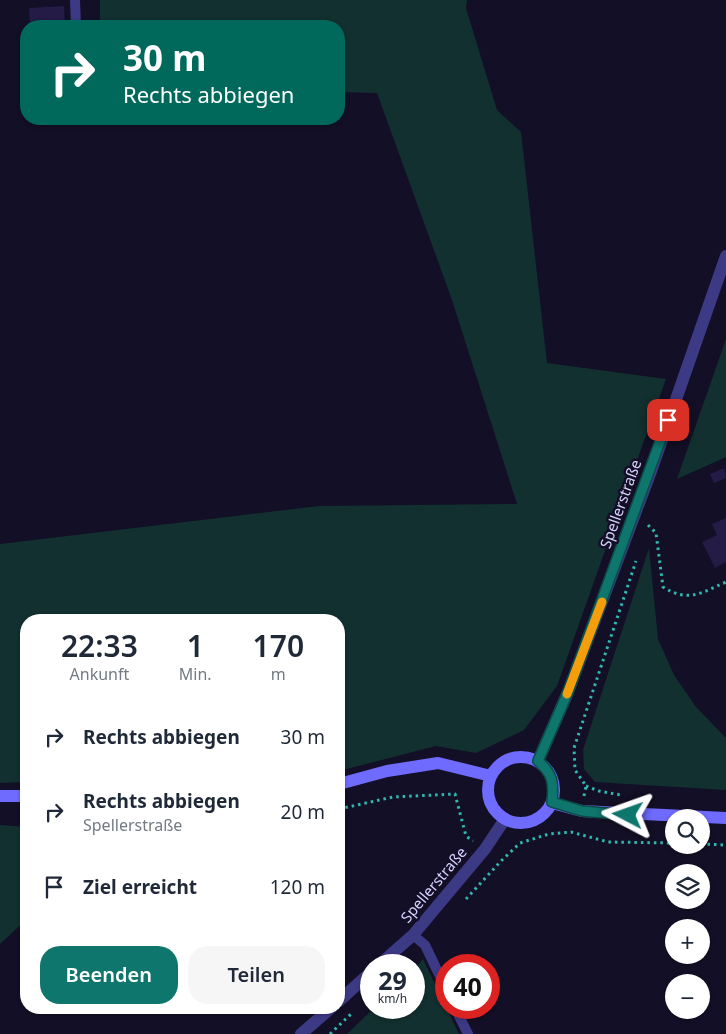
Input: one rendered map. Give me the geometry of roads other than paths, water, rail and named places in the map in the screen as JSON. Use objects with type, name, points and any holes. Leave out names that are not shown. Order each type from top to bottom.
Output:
[{"type":"street","name":"Spellerstraße","points":[[538,761],[568,692],[646,484],[726,257]]},
{"type":"street","points":[[518,757],[538,761],[548,769],[554,786],[552,802],[540,817],[522,823],[505,819],[496,812],[488,795],[491,776],[501,763],[518,757]]},
{"type":"street","points":[[345,782],[386,771],[438,763],[491,776]]},
{"type":"street","points":[[0,796],[20,796]]},
{"type":"street","points":[[552,802],[582,811],[726,818]]},
{"type":"street","name":"Spellerstraße","points":[[393,954],[413,936],[485,850],[505,819]]},
{"type":"street","points":[[345,996],[360,982]]},
{"type":"street","points":[[301,1034],[324,1014]]},
{"type":"lane","points":[[75,0],[76,20]]},
{"type":"lane","points":[[413,936],[425,945],[435,966]]},
{"type":"lane","points":[[460,1019],[468,1034]]}]
